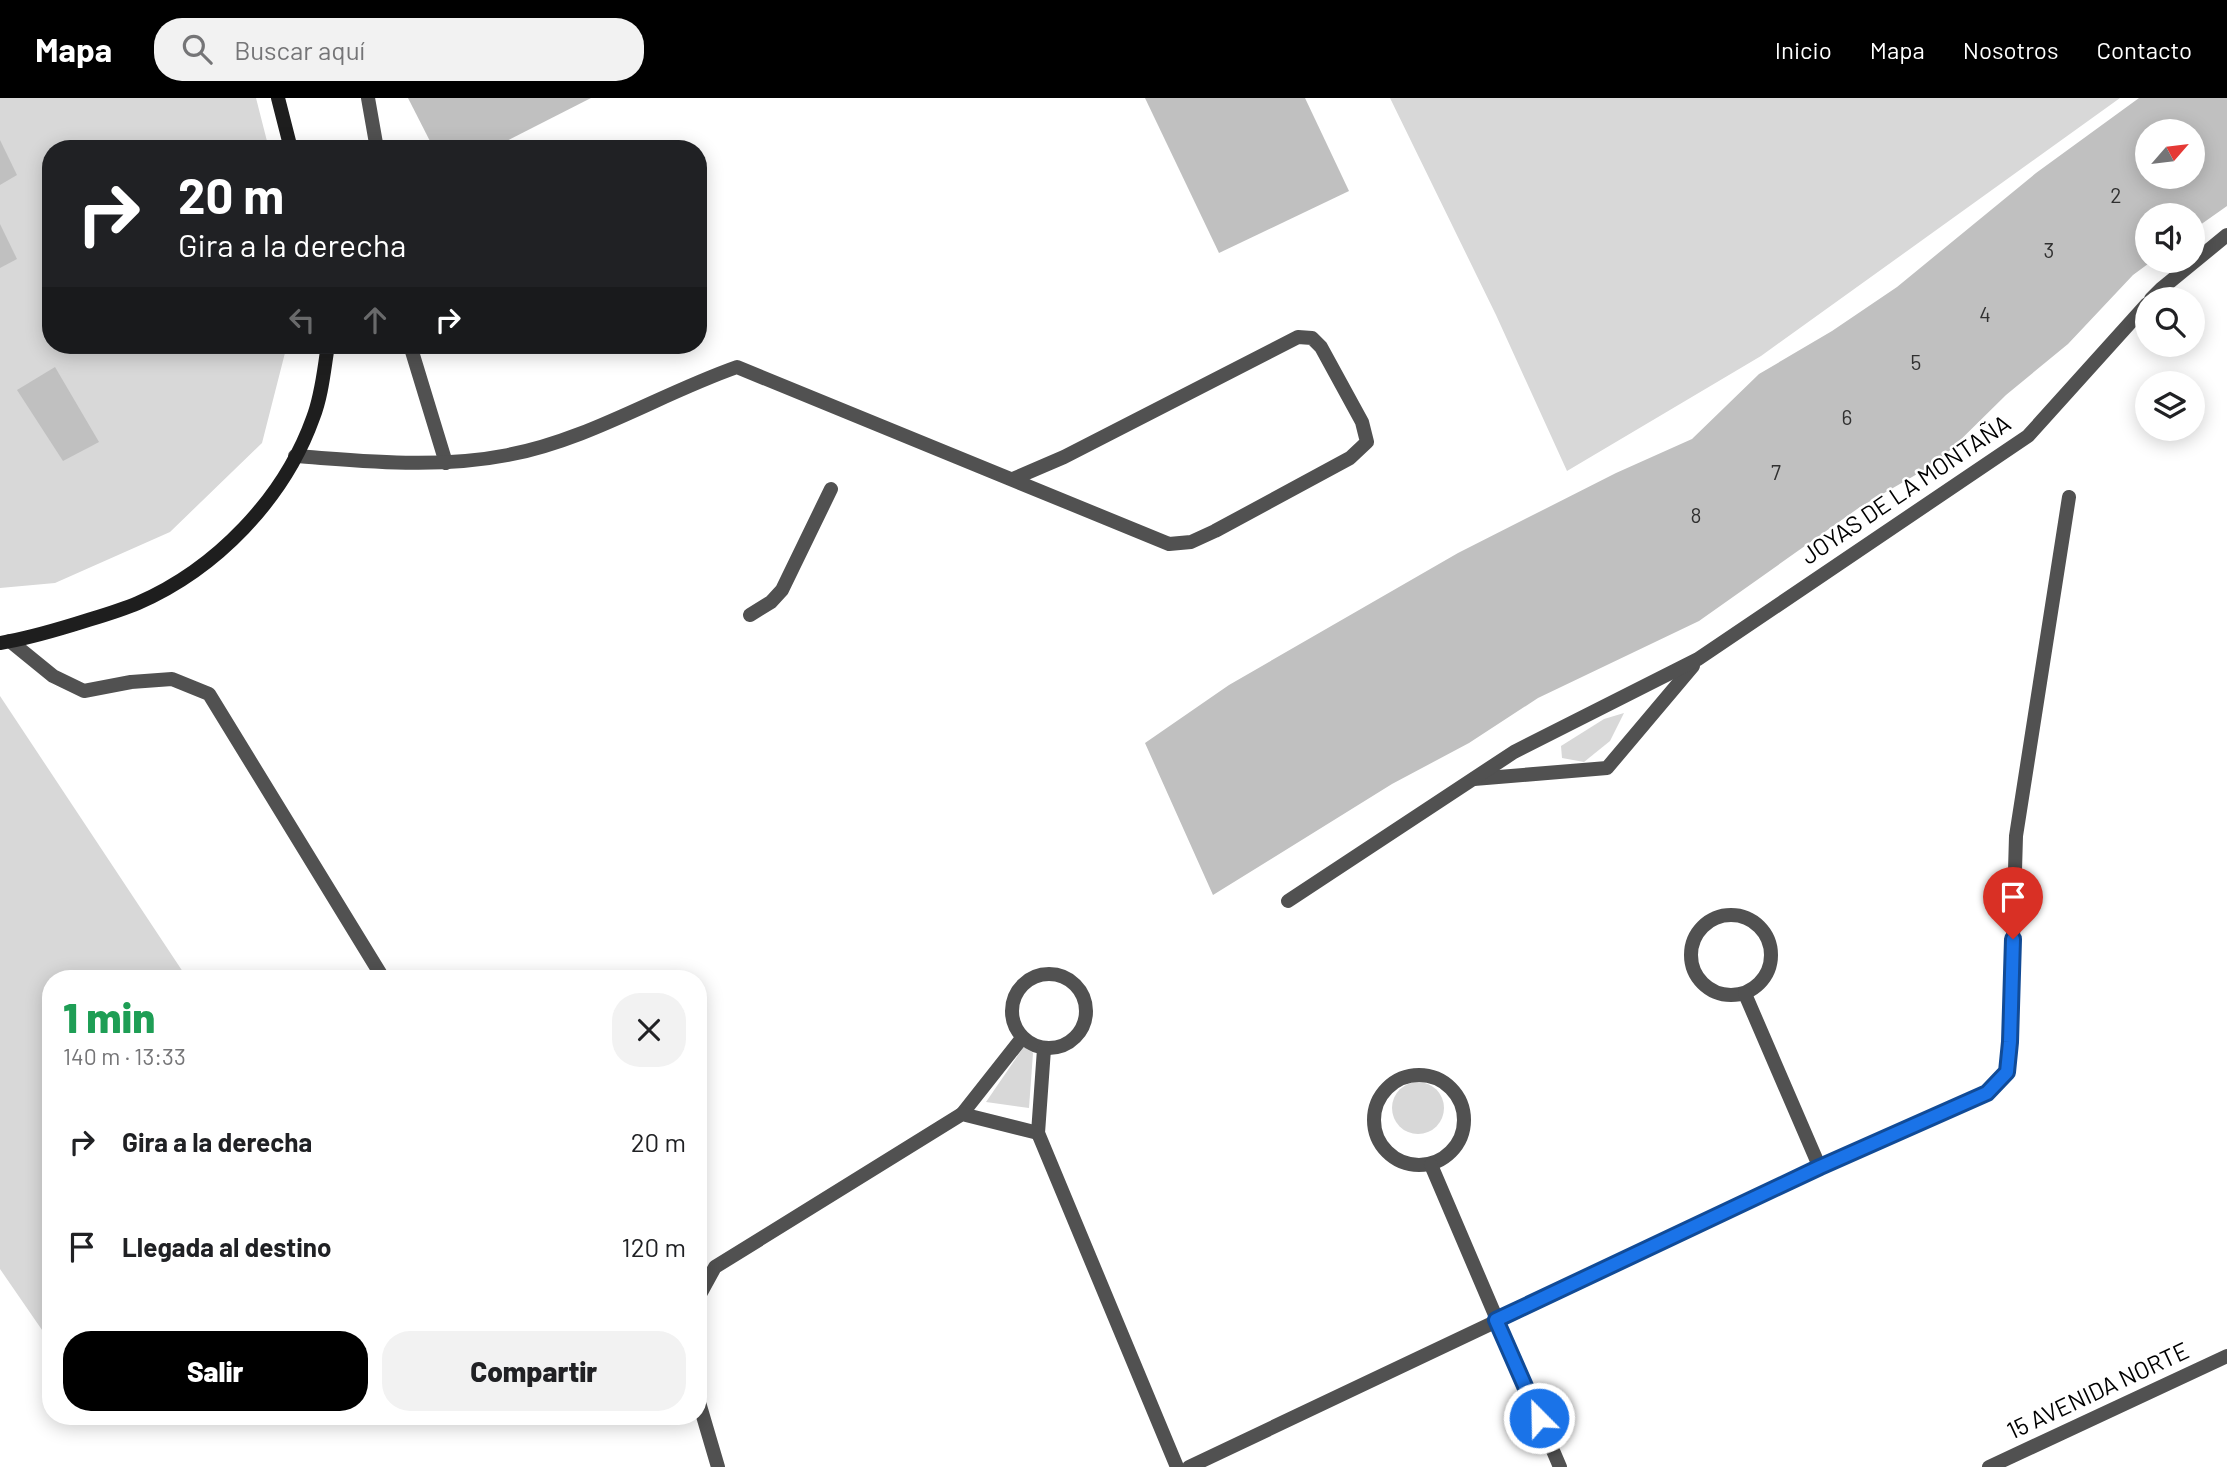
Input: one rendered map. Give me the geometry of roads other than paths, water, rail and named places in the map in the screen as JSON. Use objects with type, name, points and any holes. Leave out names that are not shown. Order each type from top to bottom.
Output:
[{"type":"street","points":[[278,98],[289,140]]},
{"type":"street","points":[[368,98],[375,140]]},
{"type":"street","points":[[2163,287],[2227,235]]},
{"type":"street","name":"JOYAS DE LA MONTAÑA","points":[[1288,901],[1514,752],[1698,659],[2028,436],[2135,317]]},
{"type":"street","points":[[295,456],[411,464],[446,463],[510,455],[573,436],[737,367],[1169,544],[1191,542],[1215,531],[1350,457],[1367,442],[1362,422],[1321,347],[1312,338],[1298,337],[1064,457],[1013,479]]},
{"type":"street","points":[[5,642],[56,630],[127,607],[173,585],[228,545],[250,523],[295,456],[313,418],[326,354]]},
{"type":"street","points":[[413,354],[446,463]]},
{"type":"street","points":[[750,615],[771,602],[782,590],[831,489]]},
{"type":"street","points":[[1189,1467],[1820,1167],[1987,1093],[2007,1072],[2016,836],[2069,497]]},
{"type":"street","points":[[5,642],[53,676],[84,691],[131,682],[172,679],[209,694],[378,970]]},
{"type":"street","name":"JOYAS DE LA MONTAÑA","points":[[1472,779],[1607,768],[1698,659]]},
{"type":"street","points":[[1738,915],[1756,924],[1769,942],[1771,963],[1762,982],[1745,994],[1723,996],[1704,986],[1692,969],[1690,948],[1699,929],[1717,917],[1738,915]]},
{"type":"street","points":[[1055,973],[1075,984],[1086,1004],[1083,1027],[1067,1045],[1044,1049],[1023,1038],[1011,1017],[1015,994],[1031,977],[1055,973]]},
{"type":"street","points":[[1745,994],[1820,1167]]},
{"type":"street","points":[[707,1282],[715,1267],[962,1114],[1023,1038]]},
{"type":"street","points":[[1044,1049],[1038,1133],[1177,1467]]},
{"type":"street","points":[[1419,1074],[1445,1082],[1461,1101],[1464,1127],[1453,1151],[1432,1165],[1405,1165],[1384,1150],[1373,1126],[1377,1100],[1394,1081],[1419,1074]]},
{"type":"street","points":[[962,1114],[1038,1133]]},
{"type":"street","points":[[1432,1165],[1560,1467]]},
{"type":"street","name":"15 AVENIDA NORTE","points":[[1989,1467],[2227,1356]]},
{"type":"street","points":[[706,1425],[718,1467]]}]
